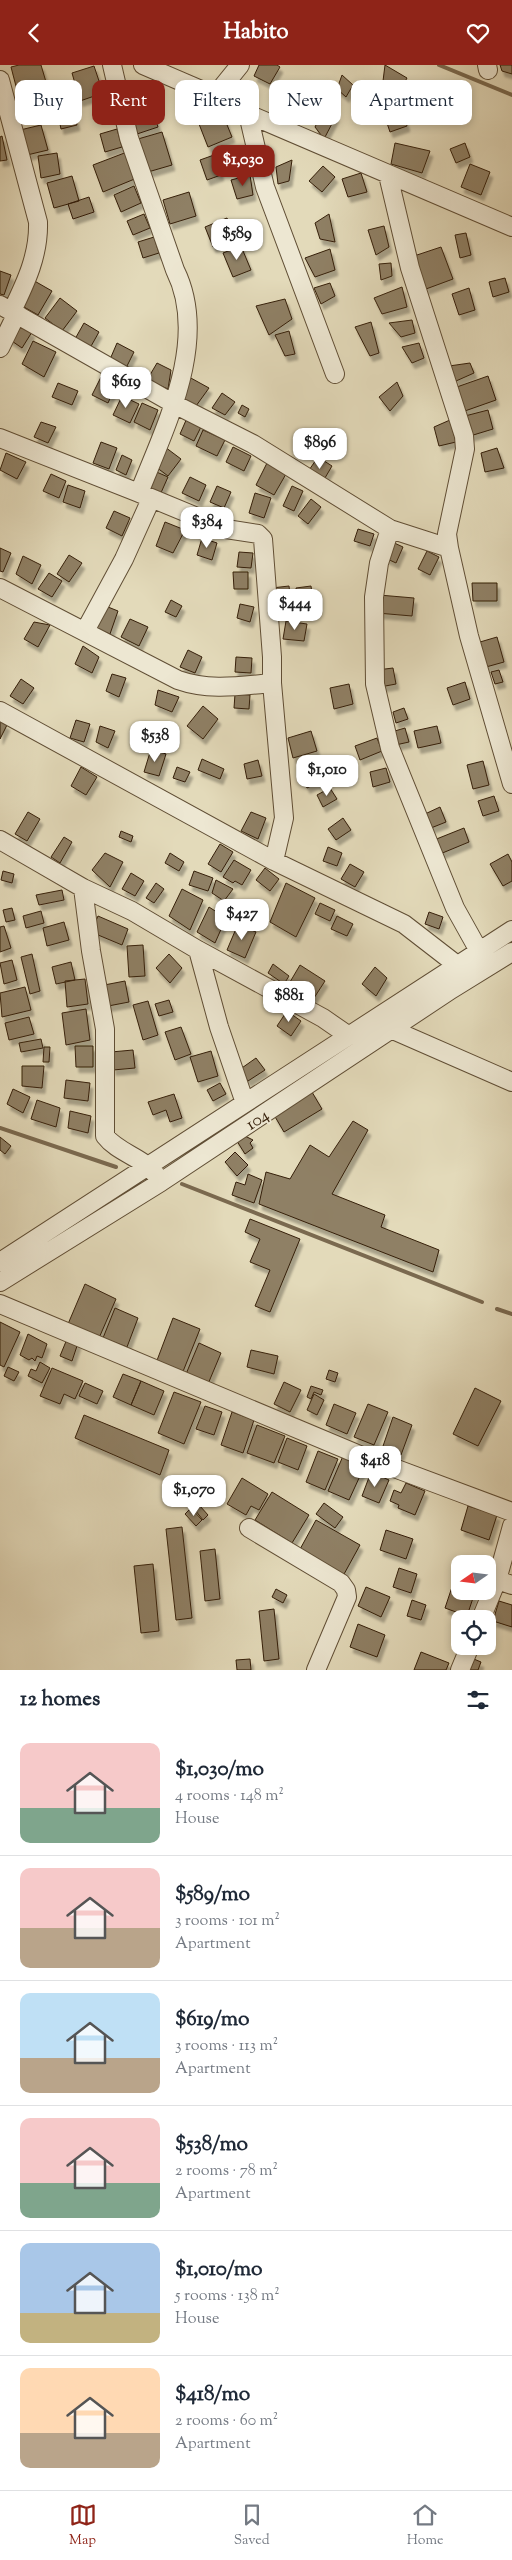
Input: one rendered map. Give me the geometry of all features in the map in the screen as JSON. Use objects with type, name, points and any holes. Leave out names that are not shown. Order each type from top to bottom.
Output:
[{"type":"street","points":[[85,631],[124,559],[176,405],[186,358],[188,322],[184,288],[175,270],[129,138],[112,65]]},
{"type":"street","points":[[143,65],[178,80]]},
{"type":"street","points":[[228,80],[240,65]]},
{"type":"street","points":[[0,79],[38,222],[38,241],[35,258],[10,310],[0,348]]},
{"type":"street","points":[[259,119],[512,228]]},
{"type":"street","points":[[251,125],[265,187],[335,374]]},
{"type":"street","points":[[388,175],[410,268],[464,436],[465,449],[448,534],[449,549],[469,636],[512,784]]},
{"type":"street","points":[[10,310],[176,405],[253,445],[390,529],[449,549]]},
{"type":"street","points":[[0,438],[226,529],[258,534],[263,539],[272,657],[272,683],[284,817],[274,861]]},
{"type":"street","points":[[390,529],[379,563],[374,597],[375,684],[390,748],[455,908],[478,951]]},
{"type":"street","points":[[0,588],[178,680],[195,686],[209,688],[272,683]]},
{"type":"street","points":[[0,711],[274,861],[404,924],[456,965]]},
{"type":"street","points":[[0,840],[83,888],[132,911],[198,950],[323,1017],[349,1036]]},
{"type":"street","points":[[83,888],[90,951],[105,1029],[105,1136],[114,1145],[150,1167],[161,1182]]},
{"type":"street","points":[[0,1262],[150,1167],[245,1103],[512,930]]},
{"type":"street","points":[[198,950],[219,1027],[245,1103]]},
{"type":"street","name":"104","points":[[0,1282],[161,1182],[452,989],[512,952]]},
{"type":"street","points":[[372,1022],[393,1029],[512,1082]]},
{"type":"street","points":[[0,1304],[362,1456],[512,1512]]},
{"type":"street","points":[[487,1610],[504,1583],[512,1526]]},
{"type":"street","points":[[249,1528],[341,1583],[346,1590],[347,1597],[316,1670]]},
{"type":"street","points":[[460,1670],[466,1655]]},
{"type":"building","points":[[41,65],[45,80],[15,80],[15,82],[11,67]]},
{"type":"building","points":[[259,65],[277,65],[280,67],[272,80],[269,80],[269,84],[254,76]]},
{"type":"building","points":[[385,65],[407,78],[406,80],[383,80]]},
{"type":"building","points":[[500,65],[512,65],[512,74],[502,71]]},
{"type":"building","points":[[94,66],[99,80],[92,80],[92,97],[82,100],[82,80],[74,80],[72,73]]},
{"type":"building","points":[[342,75],[351,83],[351,88],[346,97],[341,93]]},
{"type":"building","points":[[41,125],[48,150],[27,155],[20,130]]},
{"type":"building","points":[[60,125],[77,125],[61,129]]},
{"type":"building","points":[[134,125],[157,125],[158,127],[137,134]]},
{"type":"building","points":[[199,125],[227,125],[232,137],[208,147]]},
{"type":"building","points":[[316,125],[331,125],[324,139],[315,127]]},
{"type":"building","points":[[388,125],[407,125],[407,126],[390,132]]},
{"type":"building","points":[[117,129],[122,147],[105,152],[100,134]]},
{"type":"building","points":[[162,132],[172,165],[148,172],[138,139]]},
{"type":"building","points":[[2,136],[7,160],[0,161],[0,137]]},
{"type":"building","points":[[395,143],[430,151],[422,173],[391,164]]},
{"type":"building","points":[[465,143],[470,157],[456,163],[450,149]]},
{"type":"building","points":[[127,152],[137,178],[103,192],[93,165]]},
{"type":"building","points":[[57,153],[60,174],[41,178],[38,156]]},
{"type":"building","points":[[214,155],[221,175],[207,180],[200,160]]},
{"type":"building","points":[[292,160],[289,181],[278,184],[276,167]]},
{"type":"building","points":[[470,164],[490,172],[481,195],[461,187]]},
{"type":"building","points":[[323,166],[335,177],[322,192],[309,181]]},
{"type":"building","points":[[361,173],[367,192],[348,197],[342,179]]},
{"type":"building","points":[[250,175],[253,195],[237,199],[231,180]]},
{"type":"building","points":[[72,176],[79,201],[54,208],[47,183]]},
{"type":"building","points":[[134,186],[141,203],[121,212],[114,195]]},
{"type":"building","points":[[189,192],[196,216],[170,224],[163,200]]},
{"type":"building","points":[[89,197],[94,212],[73,219],[68,204]]},
{"type":"building","points":[[144,214],[150,228],[133,235],[127,221]]},
{"type":"building","points":[[329,214],[335,242],[320,239],[315,223]]},
{"type":"building","points":[[227,218],[235,238],[213,247],[205,227]]},
{"type":"building","points":[[384,226],[389,247],[376,255],[368,230]]},
{"type":"building","points":[[466,233],[471,255],[460,258],[455,235]]},
{"type":"building","points":[[154,237],[159,253],[143,258],[138,242]]},
{"type":"building","points":[[241,246],[251,270],[233,277],[223,253]]},
{"type":"building","points":[[441,247],[453,279],[426,289],[414,256]]},
{"type":"building","points":[[330,249],[335,270],[315,277],[305,258]]},
{"type":"building","points":[[391,263],[392,276],[381,280],[379,264]]},
{"type":"building","points":[[0,271],[11,275],[4,295],[0,294]]},
{"type":"building","points":[[505,278],[509,292],[493,297],[489,282]]},
{"type":"building","points":[[31,279],[52,291],[38,315],[17,303]]},
{"type":"building","points":[[330,283],[335,296],[321,304],[314,288]]},
{"type":"building","points":[[402,287],[407,307],[382,314],[374,298]]},
{"type":"building","points":[[469,288],[475,310],[459,315],[452,294]]},
{"type":"building","points":[[60,298],[77,311],[62,331],[45,318]]},
{"type":"building","points":[[285,299],[292,319],[269,335],[256,306]]},
{"type":"building","points":[[412,320],[415,333],[401,337],[389,323]]},
{"type":"building","points":[[371,322],[379,353],[370,356],[355,327]]},
{"type":"building","points":[[17,323],[32,332],[22,348],[6,337]]},
{"type":"building","points":[[84,323],[99,332],[90,348],[75,339]]},
{"type":"building","points":[[289,331],[295,354],[285,356],[275,335]]},
{"type":"building","points":[[33,341],[56,352],[44,377],[22,364]]},
{"type":"building","points":[[117,343],[134,352],[124,372],[108,364]]},
{"type":"building","points":[[419,343],[424,358],[412,363],[402,347]]},
{"type":"building","points":[[157,363],[171,370],[168,389],[147,380]]},
{"type":"building","points":[[470,363],[474,373],[456,381],[449,366]]},
{"type":"building","points":[[488,376],[496,400],[462,412],[454,388]]},
{"type":"building","points":[[101,377],[116,385],[108,403],[92,395]]},
{"type":"building","points":[[189,377],[209,388],[196,406],[178,397]]},
{"type":"building","points":[[397,382],[403,396],[390,411],[379,397]]},
{"type":"building","points":[[58,383],[78,391],[72,405],[52,397]]},
{"type":"building","points":[[222,393],[235,402],[225,415],[212,408]]},
{"type":"building","points":[[122,396],[139,404],[130,423],[113,415]]},
{"type":"building","points":[[142,403],[158,410],[150,430],[134,422]]},
{"type":"building","points":[[242,405],[249,409],[245,417],[238,413]]},
{"type":"building","points":[[488,410],[493,429],[470,436],[465,416]]},
{"type":"building","points":[[187,418],[202,425],[194,441],[180,434]]},
{"type":"building","points":[[450,420],[456,442],[439,446],[434,427]]},
{"type":"building","points":[[41,422],[56,427],[48,443],[34,437]]},
{"type":"building","points":[[203,430],[225,440],[217,456],[196,446]]},
{"type":"building","points":[[101,442],[117,448],[109,469],[93,463]]},
{"type":"building","points":[[165,447],[181,459],[168,476],[152,464]]},
{"type":"building","points":[[233,447],[251,456],[244,471],[226,462]]},
{"type":"building","points":[[497,448],[504,468],[485,472],[481,453]]},
{"type":"building","points":[[6,453],[26,462],[17,479],[0,470]]},
{"type":"building","points":[[122,455],[132,460],[126,475],[116,470]]},
{"type":"building","points":[[318,457],[332,466],[322,483],[307,473]]},
{"type":"building","points":[[267,463],[286,474],[274,495],[256,485]]},
{"type":"building","points":[[152,470],[168,477],[160,495],[144,488]]},
{"type":"building","points":[[51,474],[66,481],[59,498],[43,491]]},
{"type":"building","points":[[190,477],[206,485],[199,501],[182,493]]},
{"type":"building","points":[[68,485],[85,491],[80,508],[63,502]]},
{"type":"building","points":[[217,486],[231,492],[224,508],[210,502]]},
{"type":"building","points":[[292,486],[303,491],[294,511],[283,506]]},
{"type":"building","points":[[255,493],[271,498],[264,518],[249,513]]},
{"type":"building","points":[[311,499],[321,507],[308,524],[298,516]]},
{"type":"building","points":[[114,511],[130,518],[122,536],[106,528]]},
{"type":"building","points":[[165,522],[185,530],[173,553],[156,546]]},
{"type":"building","points":[[358,529],[374,534],[370,546],[354,541]]},
{"type":"building","points":[[202,538],[217,543],[212,560],[197,555]]},
{"type":"building","points":[[390,541],[403,547],[396,563],[383,557]]},
{"type":"building","points":[[0,548],[11,553],[3,572],[0,571]]},
{"type":"building","points":[[427,551],[439,557],[430,575],[418,569]]},
{"type":"building","points":[[239,552],[253,553],[251,568],[237,567]]},
{"type":"building","points":[[69,555],[82,563],[69,582],[57,574]]},
{"type":"building","points":[[23,556],[41,565],[32,584],[16,574]]},
{"type":"building","points":[[233,572],[248,572],[248,589],[234,589]]},
{"type":"building","points":[[49,573],[62,581],[52,597],[38,589]]},
{"type":"building","points":[[472,583],[497,583],[497,601],[473,601]]},
{"type":"building","points":[[289,586],[291,603],[275,605],[272,588]]},
{"type":"building","points":[[311,586],[314,606],[302,608],[301,596],[297,596],[296,588]]},
{"type":"building","points":[[379,595],[414,598],[412,616],[377,613]]},
{"type":"building","points":[[171,600],[182,606],[176,617],[165,612]]},
{"type":"building","points":[[240,604],[254,607],[250,622],[237,618]]},
{"type":"building","points":[[103,605],[118,611],[110,634],[94,628]]},
{"type":"building","points":[[130,619],[148,627],[139,646],[121,637]]},
{"type":"building","points":[[286,621],[307,624],[304,641],[283,639]]},
{"type":"building","points":[[34,622],[50,625],[38,647],[24,639]]},
{"type":"building","points":[[497,637],[504,662],[486,667],[480,642]]},
{"type":"building","points":[[83,646],[99,657],[92,673],[75,664]]},
{"type":"building","points":[[188,650],[202,657],[195,673],[180,667]]},
{"type":"building","points":[[236,657],[252,658],[251,673],[235,672]]},
{"type":"building","points":[[393,668],[396,684],[380,687],[377,670]]},
{"type":"building","points":[[499,670],[503,682],[495,684],[491,672]]},
{"type":"building","points":[[112,674],[126,678],[119,697],[106,691]]},
{"type":"building","points":[[21,679],[34,688],[23,704],[10,696]]},
{"type":"building","points":[[465,682],[470,699],[453,705],[447,688]]},
{"type":"building","points":[[349,684],[353,704],[334,709],[330,688]]},
{"type":"building","points":[[158,690],[179,697],[172,712],[155,705]]},
{"type":"building","points":[[235,694],[250,695],[249,709],[234,708]]},
{"type":"building","points":[[203,706],[218,719],[203,739],[187,726]]},
{"type":"building","points":[[404,708],[408,719],[396,723],[393,712]]},
{"type":"building","points":[[76,720],[90,724],[84,742],[70,738]]},
{"type":"building","points":[[0,721],[7,725],[0,739]]},
{"type":"building","points":[[100,726],[115,731],[108,748],[96,742]]},
{"type":"building","points":[[437,726],[441,743],[418,748],[414,731]]},
{"type":"building","points":[[405,728],[409,742],[391,746],[388,733]]},
{"type":"building","points":[[311,731],[317,751],[293,758],[288,738]]},
{"type":"building","points":[[377,738],[382,751],[360,760],[355,746]]},
{"type":"building","points":[[151,749],[166,754],[159,776],[144,772]]},
{"type":"building","points":[[202,759],[224,769],[220,779],[198,770]]},
{"type":"building","points":[[258,760],[262,776],[247,779],[244,764]]},
{"type":"building","points":[[483,761],[489,785],[473,789],[467,765]]},
{"type":"building","points":[[81,767],[97,777],[86,795],[71,786]]},
{"type":"building","points":[[177,767],[190,772],[185,782],[173,778]]},
{"type":"building","points":[[315,768],[321,781],[307,788],[301,776]]},
{"type":"building","points":[[386,768],[390,782],[373,787],[370,772]]},
{"type":"building","points":[[330,788],[337,799],[323,807],[317,795]]},
{"type":"building","points":[[494,796],[499,811],[483,816],[478,801]]},
{"type":"building","points":[[440,807],[446,822],[431,828],[425,814]]},
{"type":"building","points":[[28,812],[40,819],[27,841],[15,834]]},
{"type":"building","points":[[251,812],[266,818],[258,839],[241,831]]},
{"type":"building","points":[[343,818],[351,830],[336,840],[328,829]]},
{"type":"building","points":[[464,828],[469,842],[440,854],[434,840]]},
{"type":"building","points":[[121,831],[133,836],[131,842],[119,837]]},
{"type":"building","points":[[64,837],[72,842],[60,863],[51,857]]},
{"type":"building","points":[[220,844],[233,852],[221,872],[208,864]]},
{"type":"building","points":[[328,847],[342,853],[337,866],[323,861]]},
{"type":"building","points":[[105,853],[123,862],[110,887],[92,870]]},
{"type":"building","points":[[170,853],[184,862],[179,871],[165,863]]},
{"type":"building","points":[[508,854],[512,862],[512,881],[503,886],[490,864]]},
{"type":"building","points":[[234,860],[251,870],[242,885],[235,881],[233,883],[223,877]]},
{"type":"building","points":[[350,864],[364,872],[355,887],[341,879]]},
{"type":"building","points":[[265,868],[279,879],[270,891],[256,880]]},
{"type":"building","points":[[3,871],[14,874],[12,883],[1,880]]},
{"type":"building","points":[[194,871],[213,878],[208,891],[189,885]]},
{"type":"building","points":[[131,873],[144,881],[135,896],[122,889]]},
{"type":"building","points":[[216,880],[233,889],[224,901],[212,893]]},
{"type":"building","points":[[156,883],[164,889],[154,903],[146,898]]},
{"type":"building","points":[[286,883],[315,898],[296,937],[270,922]]},
{"type":"building","points":[[182,889],[203,900],[190,930],[169,916]]},
{"type":"building","points":[[62,890],[64,900],[39,905],[36,895]]},
{"type":"building","points":[[320,903],[335,910],[330,921],[315,914]]},
{"type":"building","points":[[209,907],[226,918],[215,943],[197,932]]},
{"type":"building","points":[[12,908],[15,920],[6,922],[3,910]]},
{"type":"building","points":[[41,911],[44,923],[26,928],[23,916]]},
{"type":"building","points":[[429,912],[443,917],[439,929],[425,924]]},
{"type":"building","points":[[98,916],[128,929],[122,945],[91,932]]},
{"type":"building","points":[[337,916],[353,924],[347,936],[331,929]]},
{"type":"building","points":[[64,922],[69,940],[47,946],[43,928]]},
{"type":"building","points":[[238,924],[256,932],[245,958],[227,950]]},
{"type":"building","points":[[4,926],[11,948],[0,952],[0,927]]},
{"type":"building","points":[[143,945],[145,976],[129,977],[127,946]]},
{"type":"building","points":[[32,954],[40,991],[30,994],[21,957]]},
{"type":"building","points":[[169,954],[182,968],[170,983],[156,968]]},
{"type":"building","points":[[12,960],[17,980],[4,984],[0,963]]},
{"type":"building","points":[[71,962],[75,980],[56,984],[52,967]]},
{"type":"building","points":[[273,964],[289,976],[284,984],[268,973]]},
{"type":"building","points":[[300,965],[325,981],[314,998],[290,982]]},
{"type":"building","points":[[375,967],[387,978],[376,996],[362,984]]},
{"type":"building","points":[[85,979],[88,1004],[67,1007],[65,981]]},
{"type":"building","points":[[125,981],[129,1002],[103,1007],[99,986]]},
{"type":"building","points":[[25,987],[31,1010],[2,1017],[0,993]]},
{"type":"building","points":[[169,1000],[173,1012],[159,1016],[155,1004]]},
{"type":"building","points":[[148,1001],[158,1035],[143,1040],[133,1005]]},
{"type":"building","points":[[86,1009],[90,1040],[66,1045],[62,1013]]},
{"type":"building","points":[[287,1011],[301,1021],[291,1036],[277,1026]]},
{"type":"building","points":[[29,1017],[34,1034],[9,1040],[5,1023]]},
{"type":"building","points":[[181,1027],[191,1054],[175,1060],[165,1032]]},
{"type":"building","points":[[41,1039],[43,1048],[21,1052],[19,1043]]},
{"type":"building","points":[[75,1046],[93,1046],[93,1067],[76,1067]]},
{"type":"building","points":[[44,1047],[50,1047],[49,1062],[43,1062]]},
{"type":"building","points":[[133,1050],[135,1068],[113,1070],[111,1052]]},
{"type":"building","points":[[211,1051],[218,1076],[198,1082],[190,1057]]},
{"type":"building","points":[[256,1058],[265,1070],[248,1081],[239,1070]]},
{"type":"building","points":[[22,1066],[44,1066],[42,1088],[22,1086]]},
{"type":"building","points":[[66,1080],[90,1083],[88,1101],[64,1098]]},
{"type":"building","points":[[220,1083],[226,1094],[213,1101],[207,1090]]},
{"type":"building","points":[[13,1089],[30,1097],[23,1113],[7,1104]]},
{"type":"building","points":[[312,1092],[322,1109],[284,1132],[274,1115]]},
{"type":"building","points":[[174,1094],[182,1118],[170,1122],[166,1110],[153,1115],[148,1102]]},
{"type":"building","points":[[37,1100],[60,1108],[56,1127],[31,1119]]},
{"type":"building","points":[[70,1111],[91,1116],[88,1133],[68,1128]]},
{"type":"building","points":[[353,1121],[368,1130],[332,1194],[385,1215],[381,1227],[439,1250],[433,1272],[259,1204],[266,1172],[290,1179],[310,1145],[329,1157]]},
{"type":"building","points":[[241,1134],[253,1140],[250,1143],[253,1148],[245,1154],[235,1138]]},
{"type":"building","points":[[0,1137],[11,1146],[5,1154],[0,1150]]},
{"type":"building","points":[[235,1152],[248,1165],[237,1176],[225,1162]]},
{"type":"building","points":[[248,1174],[262,1180],[254,1203],[232,1195],[236,1182],[245,1185]]},
{"type":"building","points":[[250,1219],[300,1239],[270,1312],[255,1306],[270,1270],[250,1262],[260,1239],[245,1232]]},
{"type":"building","points":[[85,1284],[116,1299],[99,1338],[68,1324]]},
{"type":"building","points":[[115,1308],[138,1318],[127,1347],[103,1338]]},
{"type":"building","points":[[173,1318],[200,1329],[182,1374],[156,1363]]},
{"type":"building","points":[[0,1322],[20,1332],[4,1367],[0,1365]]},
{"type":"building","points":[[28,1334],[47,1344],[42,1358],[37,1356],[35,1361],[32,1358],[29,1360],[20,1355]]},
{"type":"building","points":[[67,1339],[78,1343],[72,1361],[60,1356]]},
{"type":"building","points":[[199,1343],[221,1353],[208,1384],[186,1374]]},
{"type":"building","points":[[251,1350],[278,1356],[274,1374],[247,1367]]},
{"type":"building","points":[[40,1362],[50,1368],[42,1383],[28,1376],[31,1369],[36,1371]]},
{"type":"building","points":[[8,1367],[19,1372],[14,1381],[4,1376]]},
{"type":"building","points":[[52,1368],[83,1381],[75,1399],[64,1394],[60,1404],[40,1396]]},
{"type":"building","points":[[329,1370],[338,1373],[335,1382],[326,1379]]},
{"type":"building","points":[[123,1374],[141,1381],[131,1405],[113,1397]]},
{"type":"building","points":[[141,1381],[164,1391],[154,1415],[131,1405]]},
{"type":"building","points":[[284,1382],[301,1390],[290,1412],[274,1404]]},
{"type":"building","points":[[85,1383],[103,1391],[97,1404],[79,1396]]},
{"type":"building","points":[[311,1386],[323,1390],[321,1395],[314,1392],[311,1399],[307,1397]]},
{"type":"building","points":[[475,1388],[501,1401],[478,1446],[453,1434]]},
{"type":"building","points":[[174,1392],[201,1402],[184,1444],[158,1433]]},
{"type":"building","points":[[314,1394],[324,1400],[317,1415],[307,1410]]},
{"type":"building","points":[[334,1404],[356,1413],[347,1434],[326,1425]]},
{"type":"building","points":[[368,1404],[388,1412],[374,1445],[354,1437]]},
{"type":"building","points":[[205,1406],[222,1412],[214,1435],[196,1429]]},
{"type":"building","points":[[232,1412],[254,1420],[243,1453],[221,1445]]},
{"type":"building","points":[[84,1415],[169,1450],[160,1475],[75,1438]]},
{"type":"building","points":[[393,1417],[412,1425],[401,1455],[382,1449]]},
{"type":"building","points":[[257,1425],[285,1436],[274,1463],[247,1453]]},
{"type":"building","points":[[287,1438],[307,1446],[298,1470],[278,1462]]},
{"type":"building","points":[[318,1451],[338,1459],[325,1490],[306,1482]]},
{"type":"building","points":[[343,1456],[365,1465],[349,1500],[328,1491]]},
{"type":"building","points":[[371,1472],[389,1480],[379,1503],[362,1496]]},
{"type":"building","points":[[242,1478],[268,1494],[259,1510],[251,1506],[246,1515],[227,1504]]},
{"type":"building","points":[[406,1483],[425,1491],[415,1515],[398,1508],[399,1505],[390,1501],[394,1490],[401,1493]]},
{"type":"building","points":[[272,1492],[309,1515],[292,1543],[255,1520]]},
{"type":"building","points":[[324,1503],[343,1517],[335,1528],[316,1514]]},
{"type":"building","points":[[200,1506],[208,1515],[203,1520],[195,1510]]},
{"type":"building","points":[[468,1506],[497,1515],[489,1540],[461,1530]]},
{"type":"building","points":[[191,1508],[202,1520],[196,1526],[185,1514]]},
{"type":"building","points":[[316,1520],[360,1545],[343,1576],[299,1551]]},
{"type":"building","points":[[182,1527],[192,1618],[176,1620],[166,1529]]},
{"type":"building","points":[[386,1530],[413,1539],[406,1559],[380,1550]]},
{"type":"building","points":[[215,1549],[220,1599],[205,1601],[200,1551]]},
{"type":"building","points":[[153,1564],[159,1631],[141,1633],[134,1566]]},
{"type":"building","points":[[399,1568],[417,1574],[411,1593],[393,1587]]},
{"type":"building","points":[[366,1587],[390,1597],[381,1617],[358,1606]]},
{"type":"building","points":[[276,1589],[287,1595],[283,1603],[272,1597]]},
{"type":"building","points":[[451,1590],[451,1600],[472,1600],[469,1610],[451,1610],[445,1608]]},
{"type":"building","points":[[412,1600],[426,1605],[421,1620],[407,1616]]},
{"type":"building","points":[[499,1601],[512,1605],[512,1627],[496,1622],[496,1611]]},
{"type":"building","points":[[274,1609],[279,1659],[264,1661],[259,1611]]},
{"type":"building","points":[[358,1624],[385,1635],[377,1657],[350,1647]]},
{"type":"building","points":[[421,1652],[449,1663],[446,1670],[414,1670]]},
{"type":"building","points":[[469,1657],[481,1662],[478,1670],[463,1670]]},
{"type":"building","points":[[250,1659],[251,1670],[237,1670],[236,1660]]},
{"type":"waterway","points":[[439,65],[512,95]]},
{"type":"waterway","points":[[0,1128],[116,1167]]},
{"type":"waterway","points":[[182,1184],[482,1302]]},
{"type":"waterway","points":[[497,1309],[512,1314]]}]
